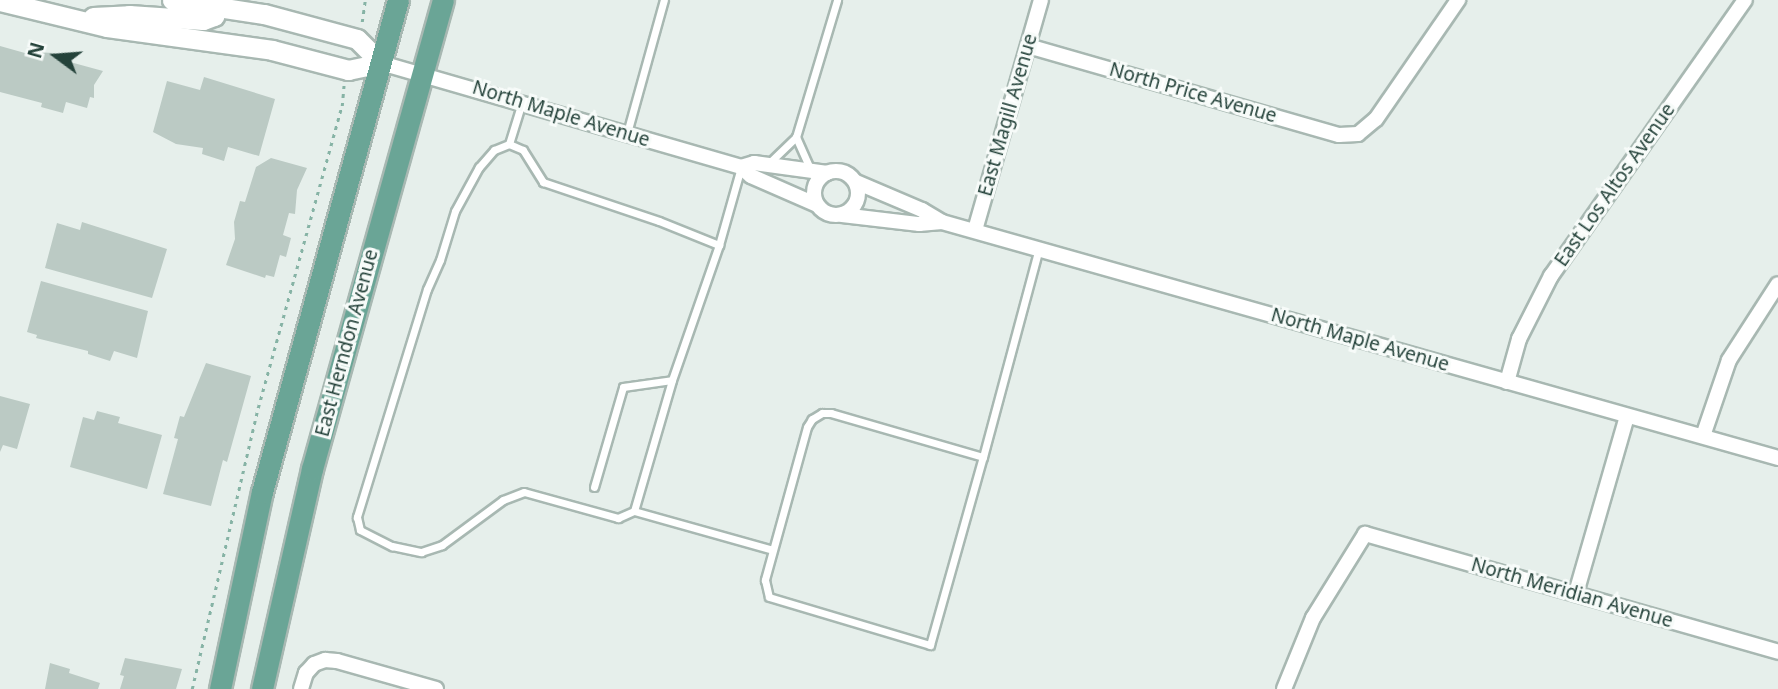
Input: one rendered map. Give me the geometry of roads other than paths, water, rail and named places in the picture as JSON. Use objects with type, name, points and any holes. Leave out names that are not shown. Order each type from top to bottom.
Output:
[{"type":"main road","points":[[220,689],[262,492],[398,0]]},
{"type":"main road","name":"East Herndon Avenue","points":[[262,689],[312,469],[443,0]]},
{"type":"street","points":[[172,0],[219,3],[357,38],[381,63]]},
{"type":"street","name":"East Magill Avenue","points":[[975,230],[1041,0]]},
{"type":"street","name":"North Price Avenue","points":[[1028,46],[1339,135],[1358,134],[1376,120],[1458,0]]},
{"type":"street","name":"East Los Altos Avenue","points":[[1507,382],[1520,339],[1551,276],[1745,0]]},
{"type":"street","name":"North Maple Avenue","points":[[0,1],[146,34],[272,50],[348,70],[381,63],[741,167],[751,176],[817,205],[828,214],[919,224],[942,222]]},
{"type":"street","points":[[71,19],[129,15],[203,20],[214,16],[219,3]]},
{"type":"street","name":"North Maple Avenue","points":[[741,167],[754,163],[827,173],[840,171],[856,182],[922,210],[942,222],[1778,458]]},
{"type":"street","points":[[817,205],[814,190],[827,173]]},
{"type":"street","points":[[842,215],[857,202],[856,182]]},
{"type":"street","points":[[1703,436],[1729,360],[1778,284]]},
{"type":"street","points":[[1576,593],[1627,416]]},
{"type":"street","name":"North Meridian Avenue","points":[[1284,689],[1313,618],[1365,534],[1778,652]]},
{"type":"street","points":[[301,689],[306,673],[314,664],[337,661],[436,689]]},
{"type":"lane","points":[[627,133],[664,0]]},
{"type":"lane","points":[[766,165],[796,137],[836,0]]},
{"type":"lane","points":[[509,144],[522,102]]},
{"type":"lane","points":[[796,137],[811,171]]},
{"type":"lane","points":[[719,245],[659,220],[543,182],[523,150],[509,144],[494,150],[479,167],[455,211],[440,260],[426,289],[357,517],[360,530],[392,547],[421,552],[442,545],[503,500],[524,492],[618,518],[634,511],[773,550]]},
{"type":"lane","points":[[634,511],[672,380],[719,245],[741,167]]},
{"type":"lane","points":[[983,457],[822,413],[807,427],[765,588],[774,601],[930,645],[983,457],[1039,248]]},
{"type":"lane","points":[[594,486],[623,387],[672,380]]}]
